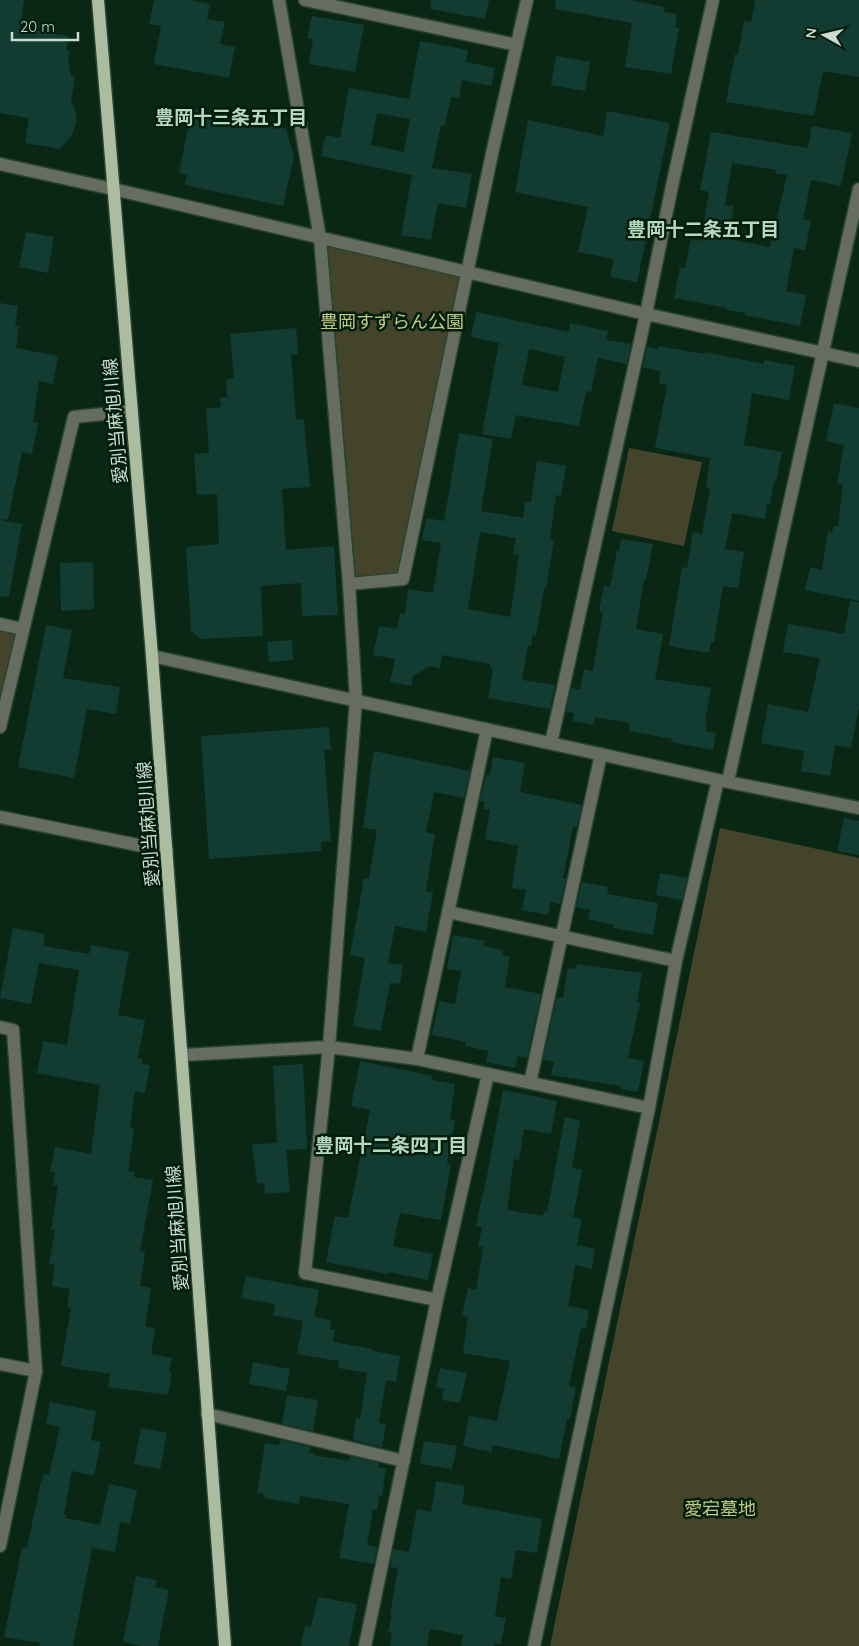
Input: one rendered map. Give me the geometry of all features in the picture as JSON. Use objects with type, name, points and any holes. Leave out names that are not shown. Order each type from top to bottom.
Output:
[{"type":"main road","name":"愛別当麻旭川線","points":[[98,0],[183,1055],[207,1414],[225,1646]]},
{"type":"street","points":[[279,0],[320,238],[349,584],[356,700],[329,1047],[305,1273],[437,1300]]},
{"type":"street","points":[[305,0],[517,45]]},
{"type":"street","points":[[349,584],[403,579],[527,0]]},
{"type":"street","points":[[551,743],[714,0]]},
{"type":"street","points":[[0,164],[467,273],[859,361]]},
{"type":"street","points":[[534,1646],[649,1108],[676,961],[723,781],[823,353],[859,189]]},
{"type":"street","points":[[0,727],[74,417],[132,411]]},
{"type":"street","points":[[0,624],[23,629]]},
{"type":"street","points":[[152,656],[723,781],[859,808]]},
{"type":"street","points":[[417,1059],[487,729]]},
{"type":"street","points":[[530,1083],[601,754]]},
{"type":"street","points":[[0,817],[167,851]]},
{"type":"street","points":[[448,912],[676,961]]},
{"type":"street","points":[[0,1027],[13,1030],[36,1371],[0,1546]]},
{"type":"street","points":[[183,1055],[329,1047],[417,1059],[649,1108]]},
{"type":"street","points":[[365,1646],[437,1300],[488,1074]]},
{"type":"street","points":[[0,1364],[36,1371]]},
{"type":"street","points":[[207,1414],[404,1461]]},
{"type":"green space","name":"豊岡すずらん公園","points":[[320,238],[467,273],[403,579],[349,584]]},
{"type":"green space","points":[[629,448],[702,462],[684,546],[612,531]]},
{"type":"green space","points":[[0,624],[23,629],[0,727]]},
{"type":"green space","name":"愛宕墓地","points":[[720,828],[859,858],[859,1646],[550,1646]]},
{"type":"building","points":[[0,0],[24,0],[20,28],[69,36],[66,50],[69,50],[68,59],[71,76],[75,77],[71,102],[76,112],[76,123],[72,135],[60,149],[25,143],[29,118],[0,113]]},
{"type":"building","points":[[154,0],[189,0],[210,4],[207,19],[225,22],[220,44],[235,47],[229,78],[154,64],[161,26],[149,24]]},
{"type":"building","points":[[431,0],[489,0],[485,19],[430,9]]},
{"type":"building","points":[[556,0],[629,0],[665,7],[664,12],[677,14],[675,27],[679,28],[671,74],[625,67],[632,23],[555,9]]},
{"type":"building","points":[[755,0],[859,0],[859,77],[823,71],[814,116],[726,102],[735,54],[738,54],[744,21],[751,22]]},
{"type":"building","points":[[312,16],[364,25],[355,72],[309,64],[313,39],[307,38]]},
{"type":"building","points":[[420,41],[468,50],[466,62],[495,68],[491,86],[462,80],[459,98],[451,97],[445,126],[441,125],[432,168],[472,174],[466,208],[438,203],[431,240],[401,235],[412,175],[321,156],[326,135],[340,138],[349,88],[409,99]],"holes":[[[377,113],[410,119],[404,152],[371,145]]]},
{"type":"building","points":[[556,56],[590,62],[585,91],[551,85]]},
{"type":"building","points":[[192,109],[286,129],[294,157],[283,206],[185,185],[187,175],[179,173]]},
{"type":"building","points":[[607,111],[670,123],[637,282],[610,277],[614,259],[578,252],[588,207],[515,192],[528,120],[603,136]]},
{"type":"building","points":[[812,126],[852,133],[841,186],[811,180],[803,220],[811,221],[805,250],[794,248],[786,291],[806,295],[800,326],[745,315],[746,313],[726,310],[727,308],[674,298],[680,267],[685,268],[691,239],[701,241],[709,192],[700,190],[711,132],[808,148]],"holes":[[[732,163],[776,170],[775,173],[787,175],[770,247],[728,239],[734,206],[725,205]]]},
{"type":"building","points":[[26,232],[54,237],[48,273],[19,267]]},
{"type":"building","points":[[0,303],[18,306],[15,326],[19,326],[16,348],[58,356],[53,384],[39,381],[33,422],[38,423],[32,454],[22,452],[8,520],[0,519]]},
{"type":"building","points":[[476,312],[569,332],[570,323],[608,331],[606,340],[631,344],[627,364],[598,358],[591,392],[586,391],[579,426],[516,415],[511,439],[482,434],[499,343],[471,337]],"holes":[[[529,349],[565,357],[558,392],[522,385]]]},
{"type":"building","points":[[296,328],[298,354],[291,355],[296,420],[304,419],[310,487],[282,489],[286,550],[334,546],[338,615],[302,616],[301,583],[261,586],[263,636],[201,639],[191,631],[186,547],[219,544],[217,494],[197,495],[194,454],[209,453],[206,409],[221,407],[220,398],[227,397],[226,379],[234,378],[230,334]]},
{"type":"building","points":[[658,346],[705,354],[705,352],[764,364],[764,360],[795,366],[789,400],[752,393],[744,445],[782,452],[770,505],[767,504],[765,519],[732,513],[725,549],[744,552],[738,588],[723,586],[714,642],[711,642],[709,653],[669,646],[682,567],[687,568],[693,532],[702,534],[710,488],[706,488],[710,458],[655,448],[667,385],[659,384],[661,372],[643,367],[647,347],[658,349]]},
{"type":"building","points":[[834,403],[859,408],[859,601],[805,590],[810,567],[822,570],[828,531],[832,532],[834,526],[838,526],[843,485],[837,484],[844,445],[826,441]]},
{"type":"building","points":[[459,433],[493,439],[481,511],[523,518],[525,502],[531,502],[537,461],[566,466],[561,496],[556,495],[550,539],[554,540],[546,589],[544,589],[536,636],[533,635],[531,646],[528,646],[522,680],[555,685],[550,709],[488,698],[493,669],[490,668],[490,664],[442,655],[440,668],[430,666],[413,676],[411,686],[390,682],[395,659],[373,655],[379,626],[397,629],[400,613],[405,614],[408,589],[433,593],[441,543],[422,540],[426,518],[444,521]],"holes":[[[480,532],[516,538],[513,554],[519,555],[510,617],[468,609]]]},
{"type":"building","points":[[0,520],[22,524],[9,597],[0,596]]},
{"type":"building","points":[[621,539],[653,544],[646,580],[644,580],[636,629],[663,634],[655,679],[711,688],[705,722],[707,722],[706,731],[716,733],[713,750],[671,742],[672,739],[629,731],[630,723],[595,717],[594,725],[573,721],[574,713],[566,712],[571,688],[580,690],[584,669],[593,671],[603,612],[599,611],[604,586],[610,587]]},
{"type":"building","points":[[93,562],[94,609],[61,611],[60,563]]},
{"type":"building","points":[[850,601],[859,602],[859,707],[851,748],[835,745],[830,776],[801,771],[804,751],[761,743],[768,704],[808,712],[820,658],[783,652],[788,624],[844,634]]},
{"type":"building","points":[[46,625],[72,630],[63,678],[120,687],[116,714],[87,709],[74,778],[18,767]]},
{"type":"building","points":[[292,640],[293,660],[269,662],[267,642]]},
{"type":"building","points":[[329,727],[331,749],[324,750],[331,841],[321,842],[321,851],[209,859],[201,736]]},
{"type":"building","points":[[374,751],[470,771],[464,798],[434,792],[426,832],[435,834],[426,891],[433,892],[426,932],[395,926],[388,963],[403,965],[400,984],[390,983],[381,1031],[353,1026],[365,958],[350,955],[364,878],[369,879],[377,830],[363,828]]},
{"type":"building","points":[[493,757],[525,763],[520,792],[582,805],[577,827],[573,827],[563,878],[566,879],[560,904],[550,902],[548,915],[522,910],[526,890],[512,888],[518,846],[485,839],[490,810],[483,809],[485,802],[480,801],[486,775],[490,775]]},
{"type":"building","points":[[844,818],[859,821],[859,855],[837,851]]},
{"type":"building","points":[[660,873],[687,878],[682,900],[656,895]]},
{"type":"building","points":[[582,882],[608,887],[607,894],[658,903],[653,935],[613,928],[613,925],[588,919],[590,910],[576,907]]},
{"type":"building","points":[[13,928],[45,934],[43,946],[89,954],[91,945],[129,952],[118,1015],[145,1020],[138,1058],[142,1059],[142,1064],[150,1065],[145,1093],[135,1091],[130,1128],[134,1129],[128,1171],[135,1172],[134,1177],[153,1180],[140,1251],[145,1252],[140,1286],[151,1288],[145,1327],[155,1328],[151,1354],[172,1358],[169,1372],[172,1373],[168,1395],[108,1387],[110,1374],[61,1366],[71,1308],[67,1307],[70,1289],[52,1286],[55,1265],[49,1264],[55,1230],[51,1230],[58,1186],[53,1185],[55,1172],[50,1172],[55,1147],[91,1154],[100,1085],[37,1073],[43,1041],[67,1045],[79,970],[39,963],[31,1004],[0,998]]},
{"type":"building","points":[[453,935],[485,941],[484,946],[503,950],[502,955],[510,957],[505,987],[541,994],[527,1058],[518,1056],[515,1068],[486,1062],[488,1051],[465,1046],[466,1042],[432,1035],[439,1001],[455,1004],[461,971],[447,969]]},
{"type":"building","points":[[577,964],[642,973],[637,1002],[640,1002],[628,1058],[644,1061],[638,1092],[620,1089],[620,1086],[551,1075],[554,1062],[543,1060],[557,997],[563,998],[568,968],[576,969]]},
{"type":"building","points":[[360,1061],[433,1076],[432,1080],[455,1084],[450,1119],[455,1120],[447,1164],[451,1165],[441,1220],[400,1213],[393,1246],[433,1254],[428,1280],[326,1262],[335,1216],[348,1218],[370,1110],[351,1106]]},
{"type":"building","points":[[303,1064],[307,1149],[286,1150],[290,1192],[265,1194],[264,1183],[257,1184],[252,1144],[277,1143],[273,1066]]},
{"type":"building","points":[[503,1090],[557,1101],[551,1134],[524,1129],[519,1160],[514,1159],[507,1210],[543,1216],[544,1211],[547,1212],[565,1117],[580,1120],[572,1168],[582,1170],[573,1217],[582,1219],[577,1245],[595,1249],[592,1269],[575,1265],[568,1306],[589,1310],[586,1329],[581,1328],[569,1386],[576,1387],[570,1419],[567,1419],[559,1459],[493,1445],[492,1452],[463,1446],[469,1416],[497,1421],[510,1361],[463,1353],[468,1317],[462,1316],[468,1288],[476,1290],[483,1247],[478,1246],[482,1227],[476,1226]]},
{"type":"building","points":[[246,1276],[319,1290],[314,1317],[331,1320],[330,1329],[335,1330],[333,1342],[400,1356],[396,1382],[386,1380],[379,1423],[386,1424],[382,1447],[353,1440],[356,1418],[360,1419],[367,1373],[338,1368],[339,1361],[297,1354],[303,1321],[273,1315],[275,1304],[241,1298]]},
{"type":"building","points":[[253,1362],[290,1369],[286,1391],[249,1384]]},
{"type":"building","points":[[440,1368],[467,1373],[460,1403],[442,1400],[444,1389],[436,1387]]},
{"type":"building","points":[[287,1395],[318,1400],[313,1431],[282,1424]]},
{"type":"building","points":[[50,1402],[96,1411],[91,1440],[101,1442],[94,1476],[72,1471],[64,1514],[67,1515],[66,1518],[100,1525],[109,1484],[137,1490],[130,1524],[120,1522],[115,1552],[92,1548],[73,1646],[39,1646],[40,1643],[4,1637],[22,1547],[27,1548],[41,1482],[44,1474],[49,1475],[60,1427],[46,1424]]},
{"type":"building","points":[[141,1428],[167,1433],[160,1469],[134,1464]]},
{"type":"building","points":[[280,1440],[310,1447],[309,1453],[314,1453],[313,1455],[349,1461],[350,1456],[379,1463],[378,1467],[386,1468],[382,1496],[379,1495],[377,1510],[373,1509],[367,1545],[377,1547],[374,1564],[339,1558],[349,1504],[300,1496],[299,1504],[264,1498],[265,1494],[257,1493],[265,1443],[279,1445]]},
{"type":"building","points":[[424,1441],[457,1446],[452,1469],[420,1464]]},
{"type":"building","points":[[436,1481],[465,1486],[462,1504],[542,1519],[537,1553],[516,1550],[511,1579],[501,1577],[495,1616],[506,1618],[501,1644],[494,1643],[494,1646],[461,1646],[463,1635],[430,1629],[427,1646],[390,1646],[392,1633],[388,1632],[398,1568],[390,1567],[393,1549],[409,1552],[417,1509],[431,1512]]},
{"type":"building","points":[[136,1576],[156,1580],[155,1587],[169,1590],[158,1646],[142,1646],[123,1642]]},
{"type":"building","points":[[318,1597],[357,1604],[349,1646],[301,1646],[305,1626],[311,1627]]},
{"type":"district","name":"豊岡十三条五丁目","points":[[231,117]]},
{"type":"district","name":"豊岡十二条五丁目","points":[[703,229]]},
{"type":"district","name":"豊岡十二条四丁目","points":[[391,1145]]}]
